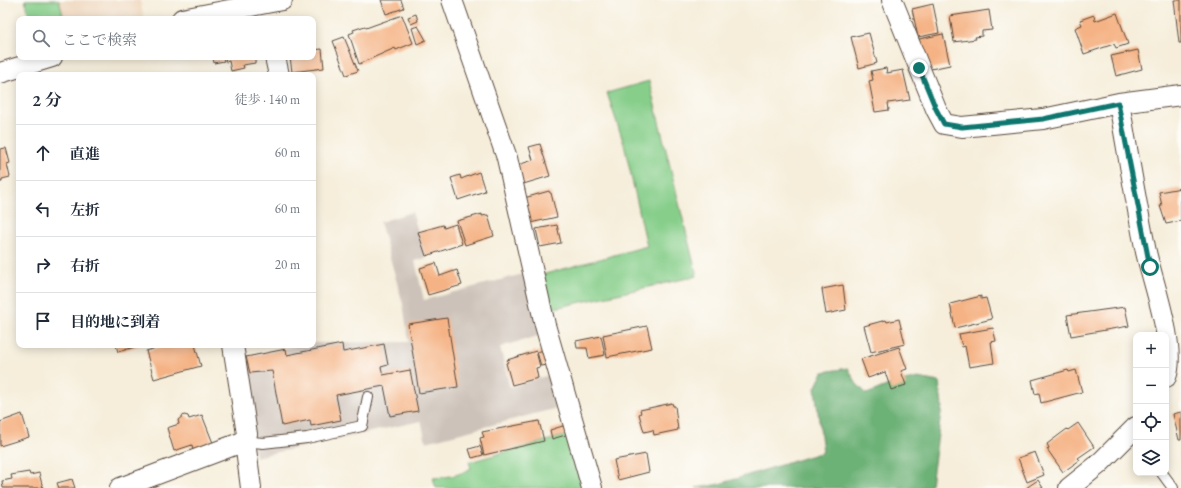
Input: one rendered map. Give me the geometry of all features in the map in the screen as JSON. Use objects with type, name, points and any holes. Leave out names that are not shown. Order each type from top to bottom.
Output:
[{"type":"street","points":[[217,16],[264,12],[282,0]]},
{"type":"street","points":[[452,0],[507,158],[545,325],[592,488]]},
{"type":"street","points":[[892,0],[936,109],[944,124],[962,127],[1043,119],[1118,103],[1181,95]]},
{"type":"street","points":[[0,73],[42,60]]},
{"type":"street","points":[[276,60],[278,72]]},
{"type":"street","points":[[1118,103],[1146,252],[1168,343],[1169,368]]},
{"type":"street","points":[[233,348],[247,434],[245,441],[251,488]]},
{"type":"street","points":[[1069,488],[1133,434]]},
{"type":"street","points":[[120,488],[245,441]]},
{"type":"lane","points":[[245,441],[263,443],[307,438],[362,426],[368,397]]},
{"type":"lane","points":[[1164,476],[1173,488]]},
{"type":"shaded area","points":[[59,0],[140,0],[143,16],[63,16]]},
{"type":"shaded area","points":[[412,212],[426,258],[415,261],[424,300],[527,273],[541,335],[500,347],[510,387],[556,373],[565,406],[426,442],[421,421],[255,457],[248,374],[242,370],[240,358],[287,348],[316,348],[316,343],[409,342],[403,304],[380,222]]},
{"type":"green space","points":[[25,0],[59,0],[63,16],[29,16]]},
{"type":"green space","points":[[649,81],[697,276],[546,310],[538,276],[647,246],[624,144],[607,93]]},
{"type":"green space","points":[[848,368],[856,383],[867,394],[891,384],[918,378],[939,382],[942,406],[931,485],[929,488],[696,488],[719,484],[823,452],[815,388],[823,372]]},
{"type":"green space","points":[[571,434],[586,488],[436,488],[433,478],[448,477],[462,473],[471,468],[469,462]]},
{"type":"building","points":[[381,0],[401,0],[404,8],[386,14]]},
{"type":"building","points":[[1174,0],[1181,0],[1181,43],[1179,43]]},
{"type":"building","points":[[933,4],[939,33],[918,37],[912,9]]},
{"type":"building","points":[[989,10],[992,30],[982,31],[982,36],[975,37],[976,39],[954,42],[950,16]]},
{"type":"building","points":[[1117,13],[1128,44],[1116,48],[1114,44],[1084,54],[1075,28],[1082,25],[1080,20],[1094,15],[1095,21]]},
{"type":"building","points":[[416,14],[418,21],[411,24],[408,17]]},
{"type":"building","points":[[402,15],[413,43],[396,50],[395,48],[359,64],[349,34],[354,32],[353,30],[365,26],[366,28]]},
{"type":"building","points":[[418,26],[426,40],[417,44],[412,28]]},
{"type":"building","points":[[869,33],[877,63],[859,68],[851,37]]},
{"type":"building","points":[[943,34],[950,65],[926,70],[919,39]]},
{"type":"building","points":[[344,37],[358,71],[346,75],[333,41]]},
{"type":"building","points":[[322,49],[324,68],[292,72],[290,60],[316,60],[316,50]]},
{"type":"building","points":[[1138,50],[1142,69],[1116,76],[1111,56]]},
{"type":"building","points":[[214,60],[224,60],[224,61],[214,63]]},
{"type":"building","points":[[226,60],[255,60],[255,63],[243,65],[244,68],[231,71],[229,61],[226,62]]},
{"type":"building","points":[[886,68],[887,73],[903,70],[910,100],[888,103],[889,110],[875,112],[869,81],[873,80],[871,71]]},
{"type":"building","points":[[540,144],[550,176],[520,185],[515,166],[533,160],[529,147]]},
{"type":"building","points":[[6,148],[10,163],[7,164],[10,177],[2,179],[2,182],[0,182],[0,149]]},
{"type":"building","points":[[479,172],[485,191],[458,200],[451,178],[460,175],[461,179]]},
{"type":"building","points":[[1181,188],[1181,221],[1166,224],[1160,206],[1162,206],[1159,192]]},
{"type":"building","points":[[549,191],[551,193],[557,217],[530,223],[524,198]]},
{"type":"building","points":[[482,214],[482,216],[488,215],[494,236],[465,245],[457,221]]},
{"type":"building","points":[[456,224],[462,244],[426,256],[418,232],[443,225],[444,228]]},
{"type":"building","points":[[557,225],[561,243],[540,247],[536,229]]},
{"type":"building","points":[[436,263],[440,276],[457,270],[462,285],[428,295],[420,268]]},
{"type":"building","points":[[843,285],[846,310],[826,314],[822,289]]},
{"type":"building","points":[[981,296],[981,299],[986,298],[992,319],[955,328],[950,304]]},
{"type":"building","points":[[1125,307],[1129,326],[1071,336],[1067,315]]},
{"type":"building","points":[[447,318],[458,387],[419,393],[408,324]]},
{"type":"building","points":[[899,319],[905,344],[871,352],[864,326],[886,320],[887,322]]},
{"type":"building","points":[[647,326],[652,348],[607,357],[603,335]]},
{"type":"building","points":[[993,328],[996,341],[991,342],[994,363],[969,367],[965,346],[962,347],[959,334]]},
{"type":"building","points":[[601,336],[605,355],[589,358],[587,348],[577,348],[576,341]]},
{"type":"building","points":[[342,344],[343,352],[384,344],[388,365],[381,367],[383,375],[410,370],[418,411],[390,416],[384,386],[336,395],[341,420],[311,426],[310,420],[282,426],[272,371],[250,373],[246,357],[286,349],[287,355]]},
{"type":"building","points":[[899,347],[907,369],[901,371],[906,385],[891,390],[885,372],[868,378],[861,359]]},
{"type":"building","points":[[117,348],[131,348],[118,352]]},
{"type":"building","points":[[156,348],[196,348],[201,366],[154,379],[146,351]]},
{"type":"building","points":[[547,349],[551,364],[541,366],[537,352]]},
{"type":"building","points":[[536,351],[540,367],[536,368],[538,378],[512,385],[506,363],[508,362],[507,360]]},
{"type":"building","points":[[1068,370],[1069,372],[1076,370],[1082,392],[1041,403],[1039,393],[1035,394],[1032,380]]},
{"type":"building","points":[[672,403],[673,406],[675,406],[678,430],[654,435],[653,430],[644,432],[639,414],[641,413],[640,410]]},
{"type":"building","points":[[1181,412],[1181,440],[1179,440],[1173,414]]},
{"type":"building","points":[[22,414],[29,437],[0,446],[0,422]]},
{"type":"building","points":[[184,415],[188,416],[189,419],[202,415],[213,443],[193,450],[192,445],[174,451],[167,428],[179,424],[178,420]]},
{"type":"building","points":[[539,421],[544,441],[484,455],[480,438],[484,437],[482,432]]},
{"type":"building","points":[[1078,423],[1094,447],[1078,458],[1080,460],[1063,472],[1047,449],[1049,448],[1047,444],[1067,429],[1068,430]]},
{"type":"building","points":[[566,425],[569,434],[552,439],[550,430]]},
{"type":"building","points":[[480,446],[483,455],[472,458],[469,449]]},
{"type":"building","points":[[1035,452],[1044,475],[1027,482],[1018,458]]},
{"type":"building","points":[[646,454],[649,472],[618,480],[614,460]]},
{"type":"building","points":[[29,472],[30,475],[39,473],[43,488],[3,488],[2,481],[12,479],[11,475]]},
{"type":"building","points":[[72,479],[75,488],[59,488],[57,483]]},
{"type":"building","points":[[1038,480],[1043,488],[1026,488]]},
{"type":"route","points":[[919,68],[944,124],[962,127],[1043,119],[1118,103],[1150,267]]}]
